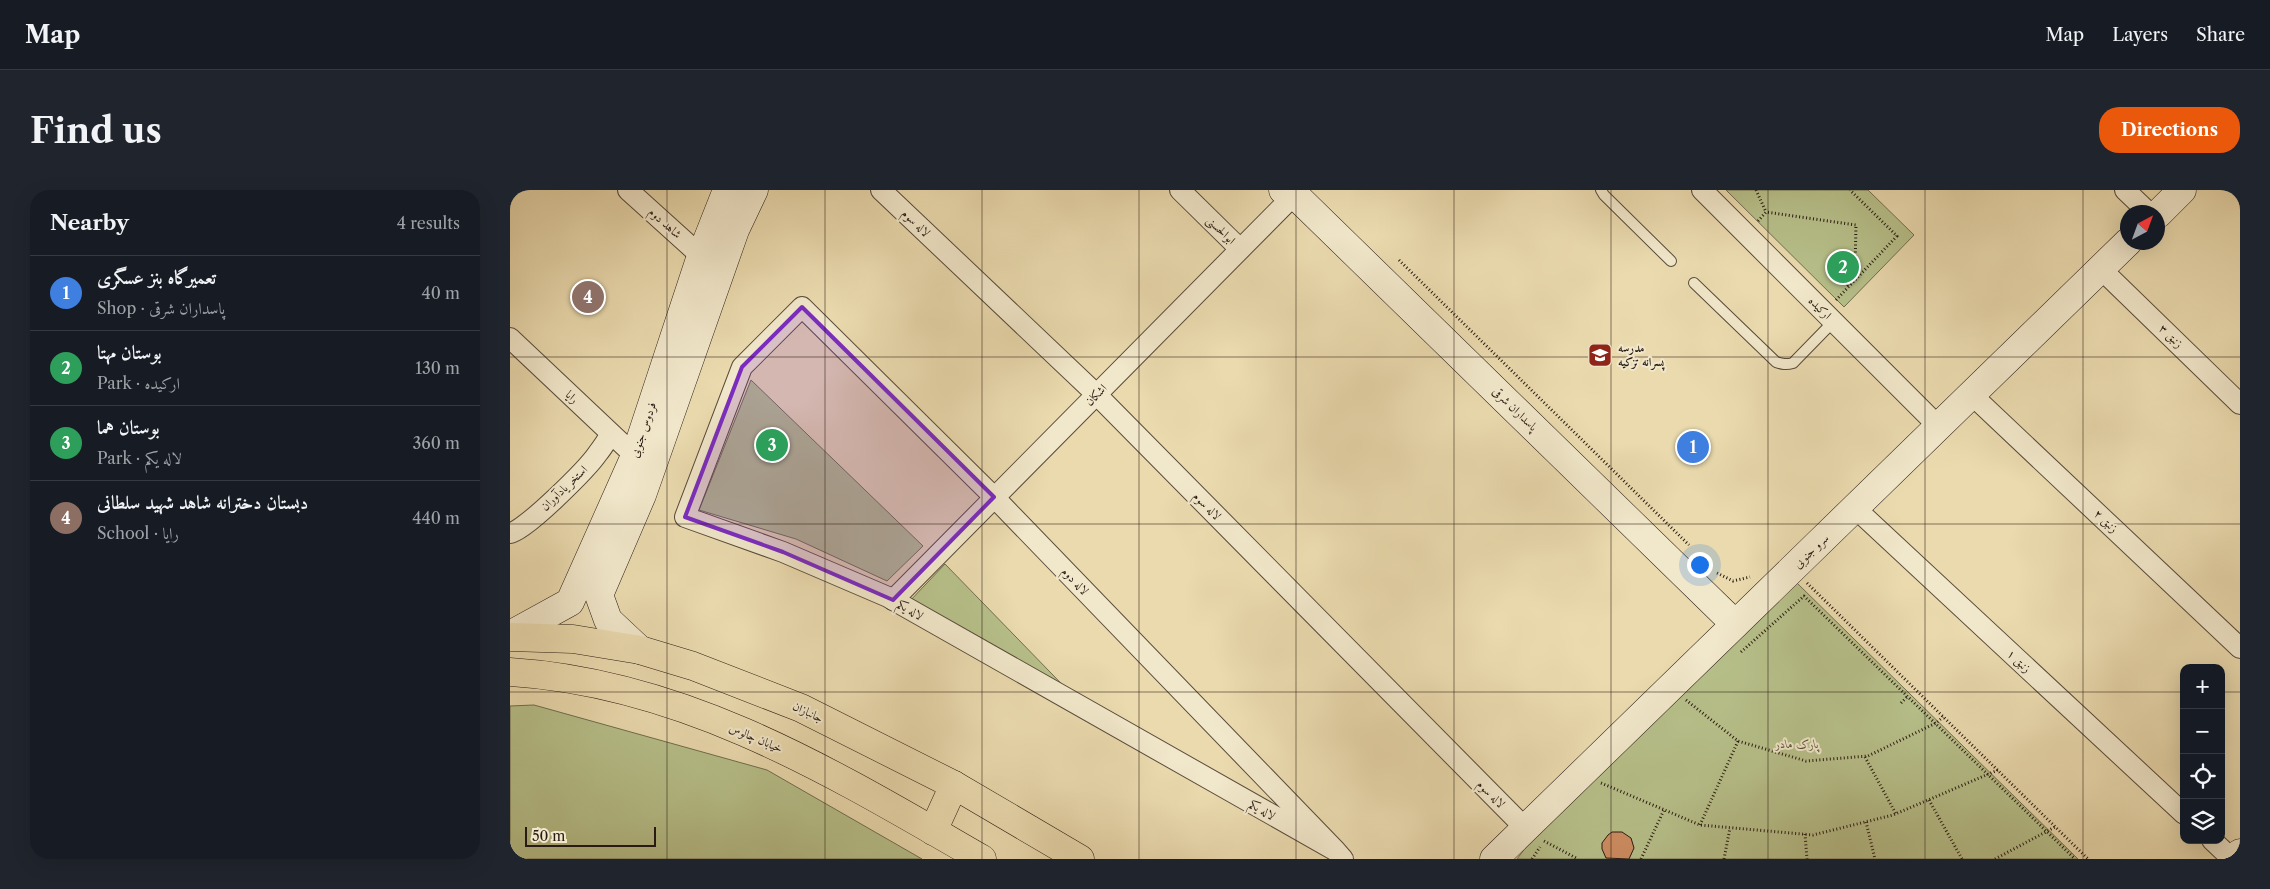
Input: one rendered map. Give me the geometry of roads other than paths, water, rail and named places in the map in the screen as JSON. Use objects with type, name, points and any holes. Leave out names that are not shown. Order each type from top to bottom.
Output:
[{"type":"highway","name":"جانبازان","points":[[510,636],[573,638],[640,650],[693,666],[800,708],[954,785],[1080,859]]},
{"type":"highway","name":"خیابان چالوس","points":[[510,672],[530,673],[601,685],[680,706],[782,748],[982,859]]},
{"type":"highway","points":[[933,831],[954,785]]},
{"type":"street","name":"شاهد دوم","points":[[628,190],[701,256]]},
{"type":"street","name":"فردوس جنوبی","points":[[510,636],[570,602],[635,456],[701,256],[727,190]]},
{"type":"street","name":"فردوس جنوبی","points":[[640,650],[608,620],[600,595],[642,495],[735,230],[754,190]]},
{"type":"street","name":"لاله سوم","points":[[881,190],[1096,394],[1525,828]]},
{"type":"street","name":"ابوالحسنی","points":[[1180,190],[1240,249]]},
{"type":"street","name":"ارکیده","points":[[1702,190],[1939,427]]},
{"type":"street","points":[[2125,190],[2141,205]]},
{"type":"street","points":[[2165,207],[2182,190]]},
{"type":"street","name":"اشکان","points":[[893,600],[1240,249],[1292,191]]},
{"type":"street","name":"پاسداران شرقی","points":[[1292,191],[1736,624]]},
{"type":"street","name":"سرو جنوبی","points":[[1494,859],[1583,772],[1684,694],[1736,624],[2120,250]]},
{"type":"street","name":"زنبق ۳","points":[[2101,269],[2240,404]]},
{"type":"street","name":"لاله دوم","points":[[802,307],[994,498],[1339,855]]},
{"type":"street","name":"لاله یکم","points":[[802,307],[742,366],[684,517],[782,552],[893,600],[1339,855]]},
{"type":"street","name":"رایا","points":[[510,338],[635,456]]},
{"type":"street","name":"زنبق ۲","points":[[1972,395],[2240,648]]},
{"type":"street","name":"استخر یادآوران","points":[[510,533],[515,533],[581,473],[598,454],[611,434]]},
{"type":"street","name":"زنبق ۱","points":[[1855,508],[2180,810]]},
{"type":"street","points":[[2216,844],[2232,859],[2240,853]]},
{"type":"lane","points":[[1601,190],[1671,261]]},
{"type":"lane","points":[[1694,283],[1776,362],[1781,364],[1793,363],[1829,317]]},
{"type":"place","name":"بوستان مهتا","points":[[1843,267]]},
{"type":"place","name":"دبستان دخترانه شاهد شهید سلطانی","points":[[588,297]]},
{"type":"place","name":"مدرسه پسرانه تزکیه","points":[[1600,355]]},
{"type":"place","name":"بوستان هما","points":[[772,445]]},
{"type":"place","name":"تعمیرگاه بنز عسگری","points":[[1693,447]]},
{"type":"park label","name":"پارک مادر","points":[[1797,744]]}]
